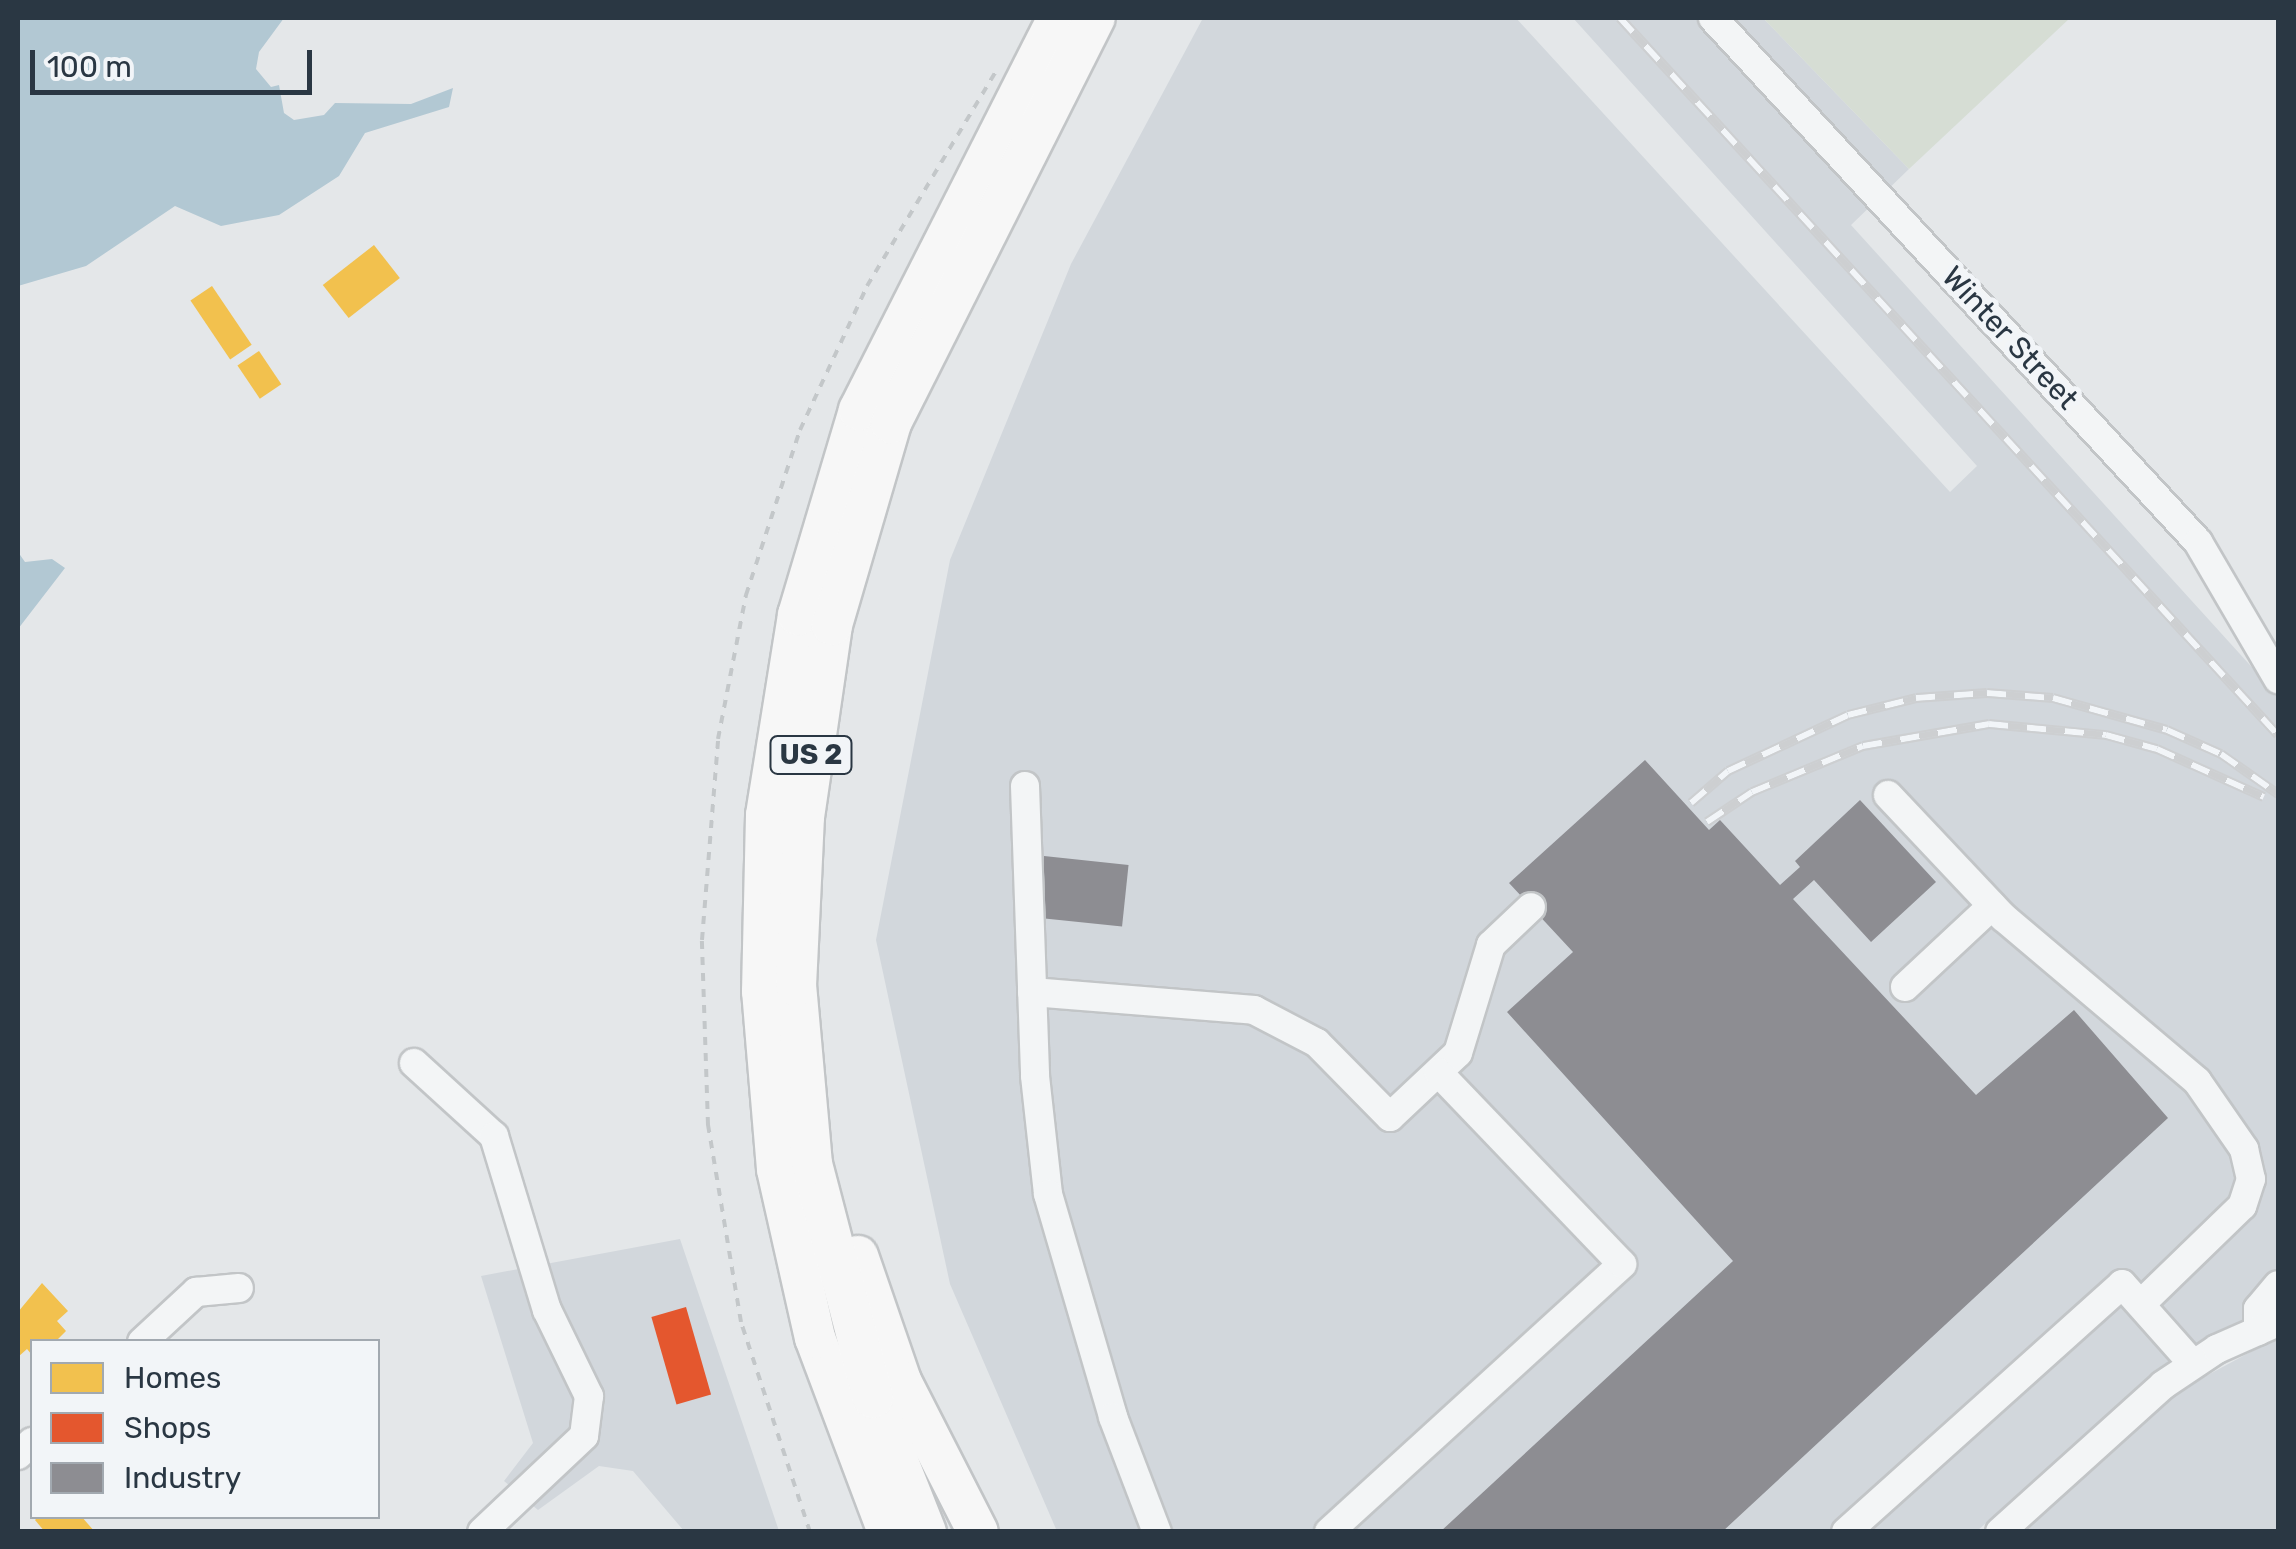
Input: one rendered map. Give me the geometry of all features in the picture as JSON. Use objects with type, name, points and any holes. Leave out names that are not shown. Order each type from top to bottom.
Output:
[{"type":"highway","name":"US 2","points":[[888,1532],[815,1338],[777,1168],[762,992],[766,816],[798,615],[859,410],[1058,18]]},
{"type":"highway","name":"US 2","points":[[926,1532],[873,1398],[812,1164],[796,986],[796,900],[816,718],[851,549],[891,423],[1096,18]]},
{"type":"highway","points":[[816,718],[817,990],[833,1146],[855,1246],[901,1381],[978,1532]]},
{"type":"street","name":"Winter Street","points":[[1712,18],[2198,542],[2278,679]]},
{"type":"street","points":[[1026,786],[1032,992],[1048,1194],[1113,1418],[1157,1532]]},
{"type":"street","points":[[1888,795],[1992,906],[2179,1063],[2244,1150],[2250,1179],[2242,1206],[2140,1304]]},
{"type":"street","points":[[1905,988],[1992,906]]},
{"type":"street","points":[[1032,992],[1254,1010],[1317,1043],[1390,1117],[1439,1073],[1468,1034],[1491,945],[1532,907]]},
{"type":"street","points":[[414,1063],[494,1136],[547,1310],[589,1396],[584,1436],[482,1532]]},
{"type":"street","points":[[1329,1532],[1622,1264],[1439,1073]]},
{"type":"street","points":[[1846,1532],[2122,1284],[2193,1364]]},
{"type":"street","points":[[2017,1526],[2193,1364],[2268,1326],[2258,1310],[2278,1285]]},
{"type":"street","points":[[145,1339],[196,1292],[239,1288]]},
{"type":"shaded area","points":[[1203,18],[1516,18],[1950,492],[1977,466],[1573,18],[1763,18],[1909,169],[1851,225],[2278,696],[2278,1303],[2152,1375],[1977,1531],[1056,1529],[950,1284],[876,940],[950,560],[1071,264]]},
{"type":"shaded area","points":[[1763,18],[2070,18],[1909,169]]},
{"type":"shaded area","points":[[680,1239],[779,1531],[684,1531],[633,1471],[599,1466],[538,1510],[504,1481],[533,1443],[481,1276]]},
{"type":"shaded area","points":[[2278,1337],[2278,1531],[2016,1532],[2171,1395]]},
{"type":"water","points":[[18,18],[284,18],[259,52],[256,69],[271,87],[279,85],[284,113],[294,120],[324,115],[335,103],[411,104],[453,88],[449,107],[365,133],[339,176],[279,215],[221,226],[175,206],[86,266],[18,286]]},
{"type":"water","points":[[18,552],[25,562],[52,559],[65,568],[18,629]]},
{"type":"building: Homes","points":[[374,245],[400,278],[349,318],[323,285]]},
{"type":"building: Homes","points":[[212,286],[252,345],[230,359],[190,301]]},
{"type":"building: Homes","points":[[259,351],[281,384],[260,399],[237,366]]},
{"type":"building: Homes","points":[[42,1283],[68,1311],[57,1321],[66,1331],[58,1339],[30,1339],[30,1353],[27,1349],[18,1357],[18,1312]]},
{"type":"building: Homes","points":[[84,1519],[95,1532],[45,1532],[35,1520]]},
{"type":"building: Shops","points":[[686,1307],[711,1394],[676,1404],[651,1317]]},
{"type":"building: Industry","points":[[1645,760],[1709,830],[1720,820],[1780,885],[1800,867],[1795,861],[1860,800],[1936,882],[1871,942],[1814,880],[1793,899],[1976,1095],[2074,1010],[2168,1118],[1722,1532],[1440,1532],[1733,1261],[1507,1012],[1573,952],[1509,883]]},
{"type":"building: Industry","points":[[1044,856],[1129,865],[1122,927],[1038,918]]},
{"type":"railway","points":[[1620,18],[2278,735]]},
{"type":"railway","points":[[1691,803],[1728,771],[1848,715],[1916,698],[1987,693],[2053,698],[2167,730],[2221,754],[2278,794]]},
{"type":"railway","points":[[1707,822],[1752,792],[1863,746],[1989,724],[2106,735],[2157,749],[2264,797]]}]
